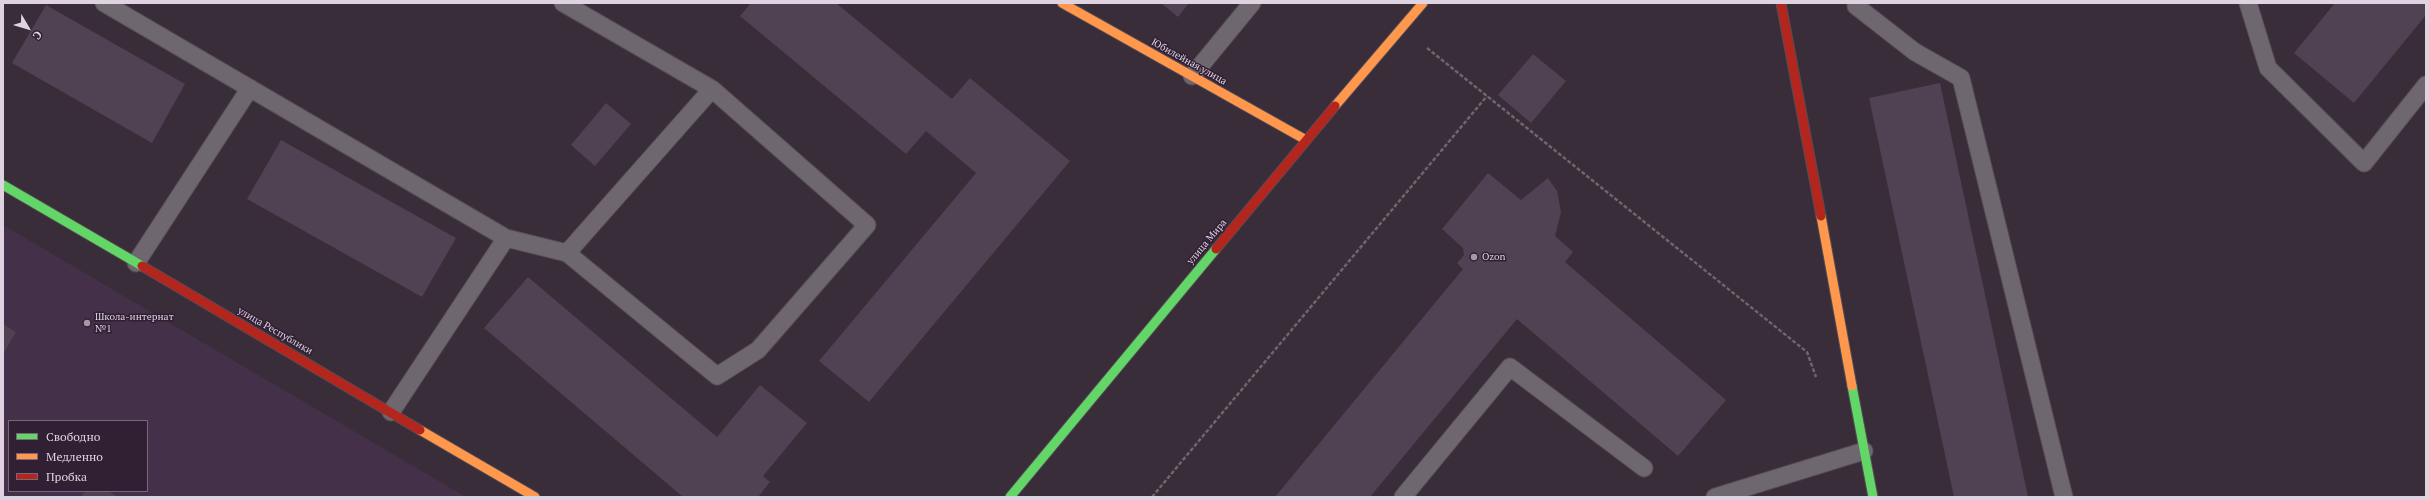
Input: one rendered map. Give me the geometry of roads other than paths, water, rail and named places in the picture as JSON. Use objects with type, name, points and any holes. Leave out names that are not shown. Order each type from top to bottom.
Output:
[{"type":"street","name":"Юбилейная улица","points":[[1062,3],[1306,140]]},
{"type":"street","name":"улица Мира","points":[[1010,497],[1306,140],[1423,3]]},
{"type":"street","points":[[1781,3],[1873,497]]},
{"type":"street","name":"улица Республики","points":[[3,184],[535,497]]},
{"type":"lane","points":[[104,3],[506,238],[567,253],[717,376],[758,350],[867,225],[712,89],[563,3]]},
{"type":"lane","points":[[1192,76],[1252,3]]},
{"type":"lane","points":[[1856,3],[1856,6],[1915,52],[1961,78],[2064,497]]},
{"type":"lane","points":[[2248,3],[2268,68],[2364,163],[2426,85]]},
{"type":"lane","points":[[136,263],[250,88]]},
{"type":"lane","points":[[567,253],[712,89]]},
{"type":"lane","points":[[391,412],[506,238]]},
{"type":"lane","points":[[1403,497],[1510,367],[1644,468]]},
{"type":"lane","points":[[1715,497],[1864,451]]},
{"type":"place","name":"Ozon","points":[[1474,257]]},
{"type":"place","name":"Школа-интернат №1","points":[[87,323]]}]
